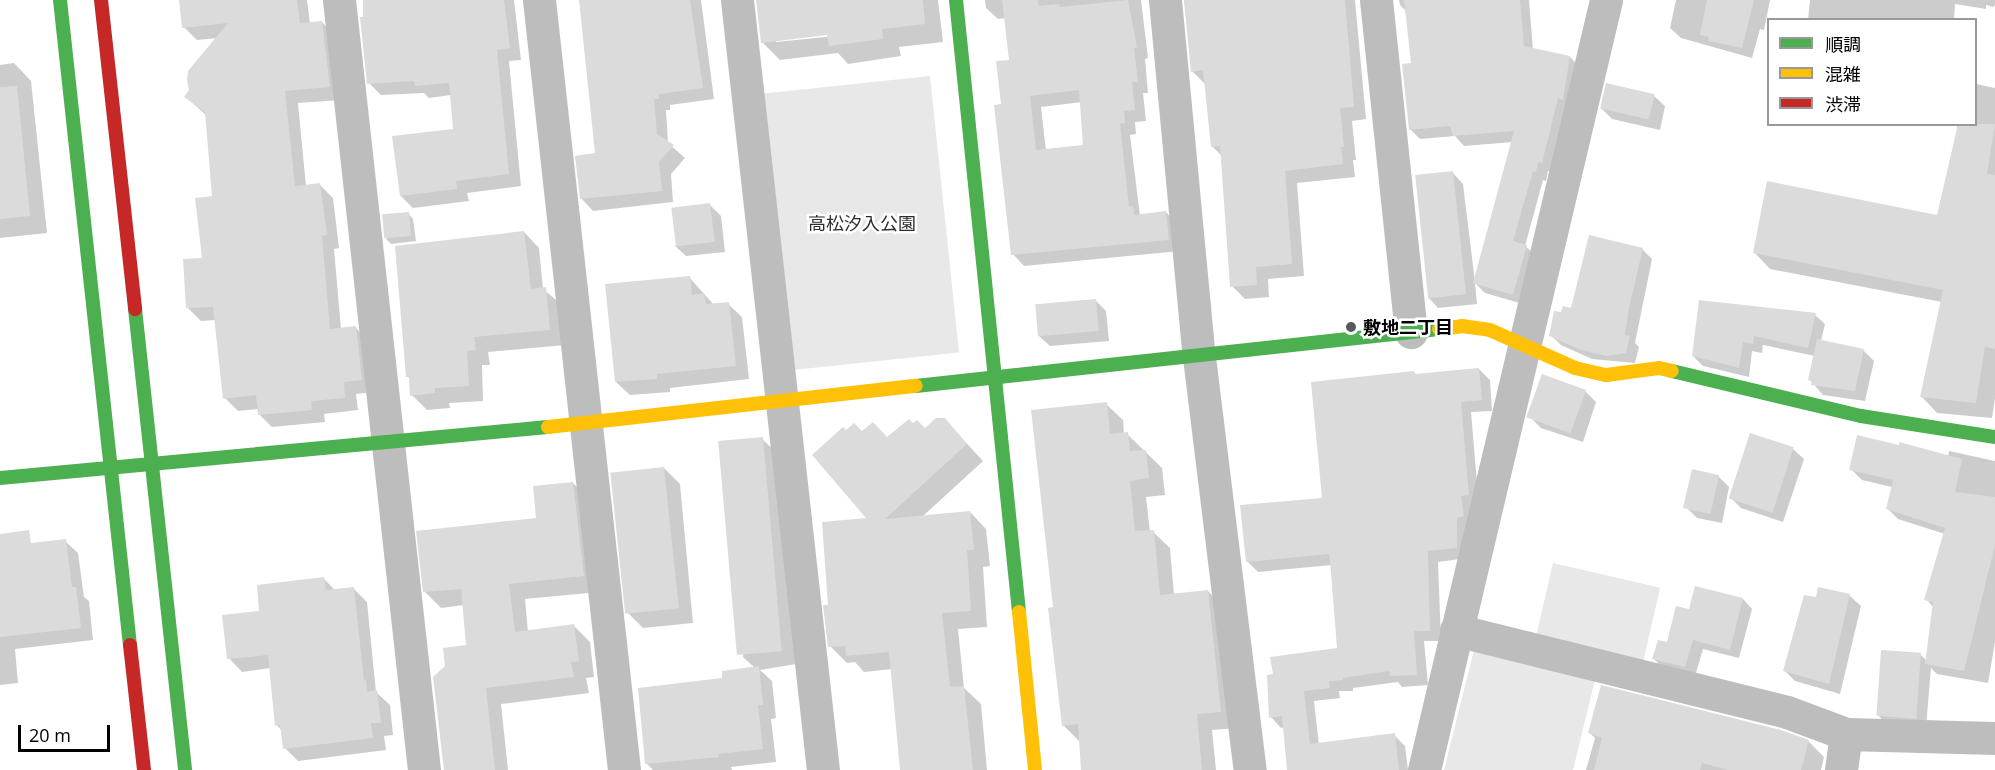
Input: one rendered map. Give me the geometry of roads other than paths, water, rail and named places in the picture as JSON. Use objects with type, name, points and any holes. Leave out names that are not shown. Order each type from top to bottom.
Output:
[{"type":"street","points":[[60,0],[144,770]]},
{"type":"street","points":[[101,0],[185,770]]},
{"type":"street","points":[[339,0],[424,770]]},
{"type":"street","points":[[539,0],[624,770]]},
{"type":"street","points":[[737,0],[824,770]]},
{"type":"street","points":[[956,0],[997,378],[1035,770]]},
{"type":"street","points":[[1165,0],[1199,357],[1250,770]]},
{"type":"street","points":[[1376,0],[1411,332]]},
{"type":"street","points":[[1424,770],[1606,0]]},
{"type":"street","points":[[0,478],[587,422],[1462,327],[1490,330],[1575,368],[1606,375],[1659,368],[1861,416],[1995,437]]},
{"type":"street","points":[[1456,630],[1787,712],[1846,735],[1995,738]]},
{"type":"street","points":[[1841,770],[1846,735]]},
{"type":"place","name":"敷地二丁目","points":[[1351,327]]},
{"type":"park label","name":"高松汐入公園","points":[[862,223]]}]
